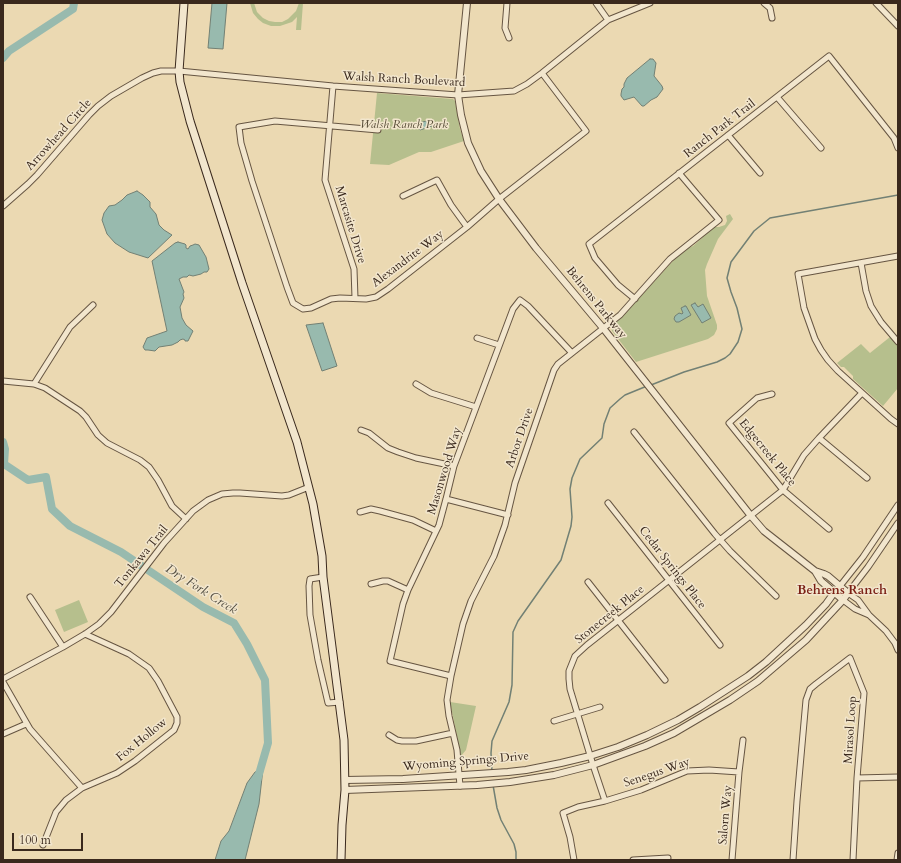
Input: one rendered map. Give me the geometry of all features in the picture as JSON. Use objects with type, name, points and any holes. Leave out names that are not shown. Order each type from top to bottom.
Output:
[{"type":"main road","points":[[184,3],[178,71],[192,129],[244,291],[297,442],[313,504],[322,556],[323,577],[344,740],[345,790],[341,860]]},
{"type":"street","name":"Behrens Parkway","points":[[467,3],[458,95],[468,143],[480,171],[536,248],[603,328],[764,531],[815,571],[824,574],[858,600],[869,615],[886,631],[895,643],[898,650]]},
{"type":"street","points":[[507,3],[505,28],[509,38]]},
{"type":"street","points":[[596,3],[608,20]]},
{"type":"street","name":"Walsh Ranch Boulevard","points":[[178,71],[333,86],[458,95],[514,91],[542,73],[608,20],[650,3]]},
{"type":"street","points":[[764,3],[770,8],[772,18]]},
{"type":"street","points":[[876,3],[898,26]]},
{"type":"street","name":"Ranch Park Trail","points":[[635,299],[618,285],[595,258],[589,244],[829,56],[894,138],[898,148]]},
{"type":"street","name":"Arrowhead Circle","points":[[3,206],[28,184],[88,115],[108,98],[149,75],[161,71],[178,71]]},
{"type":"street","name":"Alexandrite Way","points":[[378,130],[275,121],[239,127],[252,181],[293,303],[303,309],[311,308],[331,299],[366,299],[376,297],[467,227],[499,199],[586,131],[542,73]]},
{"type":"street","name":"Marcasite Drive","points":[[333,86],[325,180],[354,269],[355,298]]},
{"type":"street","points":[[776,97],[821,148]]},
{"type":"street","points":[[728,135],[760,173]]},
{"type":"street","name":"Arbor Drive","points":[[460,786],[457,750],[447,700],[451,676],[466,614],[494,556],[508,515],[515,483],[551,378],[558,364],[620,315],[670,259],[718,220],[679,173]]},
{"type":"street","points":[[403,196],[437,180],[451,205],[467,227]]},
{"type":"street","points":[[898,256],[798,274],[804,308],[815,339],[828,360],[862,393],[898,424]]},
{"type":"street","points":[[861,263],[866,291],[871,306],[881,322],[898,342]]},
{"type":"street","name":"Masonwood Way","points":[[451,676],[390,661],[403,604],[408,590],[436,531],[441,518],[454,466],[513,309],[520,300],[528,306],[572,353]]},
{"type":"street","points":[[34,384],[70,327],[93,306]]},
{"type":"street","points":[[477,338],[499,345]]},
{"type":"street","points":[[3,381],[34,384],[46,388],[80,411],[98,435],[107,443],[143,462],[152,471],[172,506],[186,519]]},
{"type":"street","points":[[416,384],[431,393],[476,407]]},
{"type":"street","name":"Stonecreek Place","points":[[590,756],[570,689],[569,671],[579,652],[783,490],[804,455],[862,393]]},
{"type":"street","name":"Edgecreek Place","points":[[772,394],[757,398],[729,423],[783,490],[829,529]]},
{"type":"street","points":[[361,430],[369,433],[388,448],[398,452],[416,458],[454,466]]},
{"type":"street","points":[[634,432],[720,540],[776,596]]},
{"type":"street","points":[[819,438],[867,478]]},
{"type":"street","name":"Tonkawa Trail","points":[[3,681],[97,626],[186,519],[208,500],[222,494],[240,493],[282,496],[289,495],[309,487]]},
{"type":"street","points":[[446,499],[508,515]]},
{"type":"street","name":"Cedar Springs Place","points":[[608,503],[720,645]]},
{"type":"street","name":"Wyoming Springs Drive","points":[[345,780],[404,779],[476,775],[533,768],[590,756],[618,747],[678,720],[748,676],[806,626],[826,604],[863,557],[898,506]]},
{"type":"street","points":[[360,512],[371,509],[380,510],[413,520],[436,531]]},
{"type":"street","name":"Wyoming Springs Drive","points":[[345,790],[477,785],[510,782],[554,775],[593,765],[645,746],[674,733],[730,700],[758,681],[806,640],[843,600],[898,523]]},
{"type":"street","name":"Behrens Parkway","points":[[815,571],[821,581],[843,600],[855,609],[869,615]]},
{"type":"street","points":[[323,577],[310,579],[310,615],[328,703],[340,702]]},
{"type":"street","points":[[371,584],[388,581],[408,590]]},
{"type":"street","points":[[588,582],[665,680]]},
{"type":"street","points":[[30,597],[63,647]]},
{"type":"street","name":"Fox Hollow","points":[[43,845],[56,812],[66,800],[82,788],[126,767],[174,730],[177,723],[177,717],[158,681],[148,668],[129,654],[85,634]]},
{"type":"street","name":"Mirasol Loop","points":[[793,860],[806,700],[810,689],[850,658],[864,693],[857,778],[853,860]]},
{"type":"street","points":[[3,681],[26,724],[82,788]]},
{"type":"street","points":[[554,721],[600,707]]},
{"type":"street","points":[[3,734],[26,724]]},
{"type":"street","points":[[389,735],[402,742],[416,742],[453,733]]},
{"type":"street","name":"Salorn Way","points":[[732,860],[739,772],[744,740]]},
{"type":"street","points":[[574,860],[570,837],[563,813],[578,807],[605,801],[590,756]]},
{"type":"street","name":"Senegus Way","points":[[605,801],[641,790],[686,771],[708,770],[739,772]]},
{"type":"street","points":[[857,778],[898,777]]},
{"type":"street","points":[[897,860],[898,853]]},
{"type":"street","points":[[633,860],[668,858]]},
{"type":"green space","points":[[250,3],[254,3],[257,12],[263,18],[269,21],[282,22],[288,19],[296,11],[299,3],[303,3],[301,30],[296,30],[297,17],[292,22],[280,26],[271,26],[263,23],[253,13]]},
{"type":"green space","name":"Walsh Ranch Park","points":[[377,93],[453,99],[455,101],[460,129],[464,141],[431,152],[419,152],[389,165],[370,164]]},
{"type":"green space","points":[[730,214],[733,219],[718,239],[705,270],[707,296],[717,325],[714,335],[708,339],[636,362],[612,331],[612,326],[682,251],[693,246],[703,237],[703,234],[713,227],[725,225],[727,221],[726,216]]},
{"type":"green space","points":[[890,337],[898,346],[898,388],[883,406],[853,379],[853,376],[844,367],[841,367],[837,363],[861,344],[870,353]]},
{"type":"green space","points":[[79,600],[88,622],[64,632],[55,610]]},
{"type":"green space","points":[[450,702],[476,706],[466,750],[461,756]]},
{"type":"water","points":[[212,3],[227,3],[223,49],[208,48]]},
{"type":"water","points":[[650,59],[653,59],[656,63],[654,76],[663,89],[657,97],[644,106],[642,106],[634,97],[624,100],[621,94],[627,78]]},
{"type":"water","points":[[430,120],[432,126],[420,130],[416,123],[419,123]]},
{"type":"water","points":[[137,191],[150,202],[150,207],[156,214],[159,225],[172,235],[148,258],[129,252],[115,243],[107,234],[102,220],[104,213],[109,206],[115,205],[127,195]]},
{"type":"water","points":[[178,242],[185,244],[186,248],[188,249],[190,246],[195,244],[199,245],[206,257],[209,269],[207,272],[201,274],[193,276],[189,275],[179,279],[184,292],[184,298],[180,307],[182,318],[186,325],[193,331],[188,341],[183,339],[172,345],[159,347],[155,351],[145,350],[143,347],[147,338],[167,331],[152,261]]},
{"type":"water","points":[[695,303],[698,307],[703,304],[711,318],[702,323],[691,305]]},
{"type":"water","points":[[685,306],[691,315],[679,322],[676,322],[674,319],[675,316],[679,313],[683,313],[681,308]]},
{"type":"water","points":[[323,323],[337,366],[322,371],[306,325]]},
{"type":"water","points":[[263,769],[259,804],[245,860],[215,860],[221,841],[229,831],[247,783],[255,772]]},
{"type":"waterway","name":"Dry Fork Creek","points":[[3,58],[9,51],[73,9],[74,3]]},
{"type":"waterway","points":[[651,385],[684,372],[717,362],[730,354],[738,342],[742,329],[727,278],[731,262],[754,231],[770,218],[898,195]]},
{"type":"waterway","points":[[492,772],[492,741],[509,702],[512,685],[513,632],[518,621],[561,560],[571,526],[572,517],[570,489],[572,478],[580,459],[602,438],[604,424],[610,408],[625,395],[647,386]]},
{"type":"waterway","name":"Dry Fork Creek","points":[[3,442],[5,449],[4,464],[28,480],[46,477],[52,509],[70,526],[121,552],[203,607],[234,623],[247,644],[265,680],[268,743],[257,781]]},
{"type":"waterway","points":[[493,785],[497,808],[501,820],[514,844],[516,860]]},
{"type":"district","name":"Behrens Ranch","points":[[842,591]]}]
